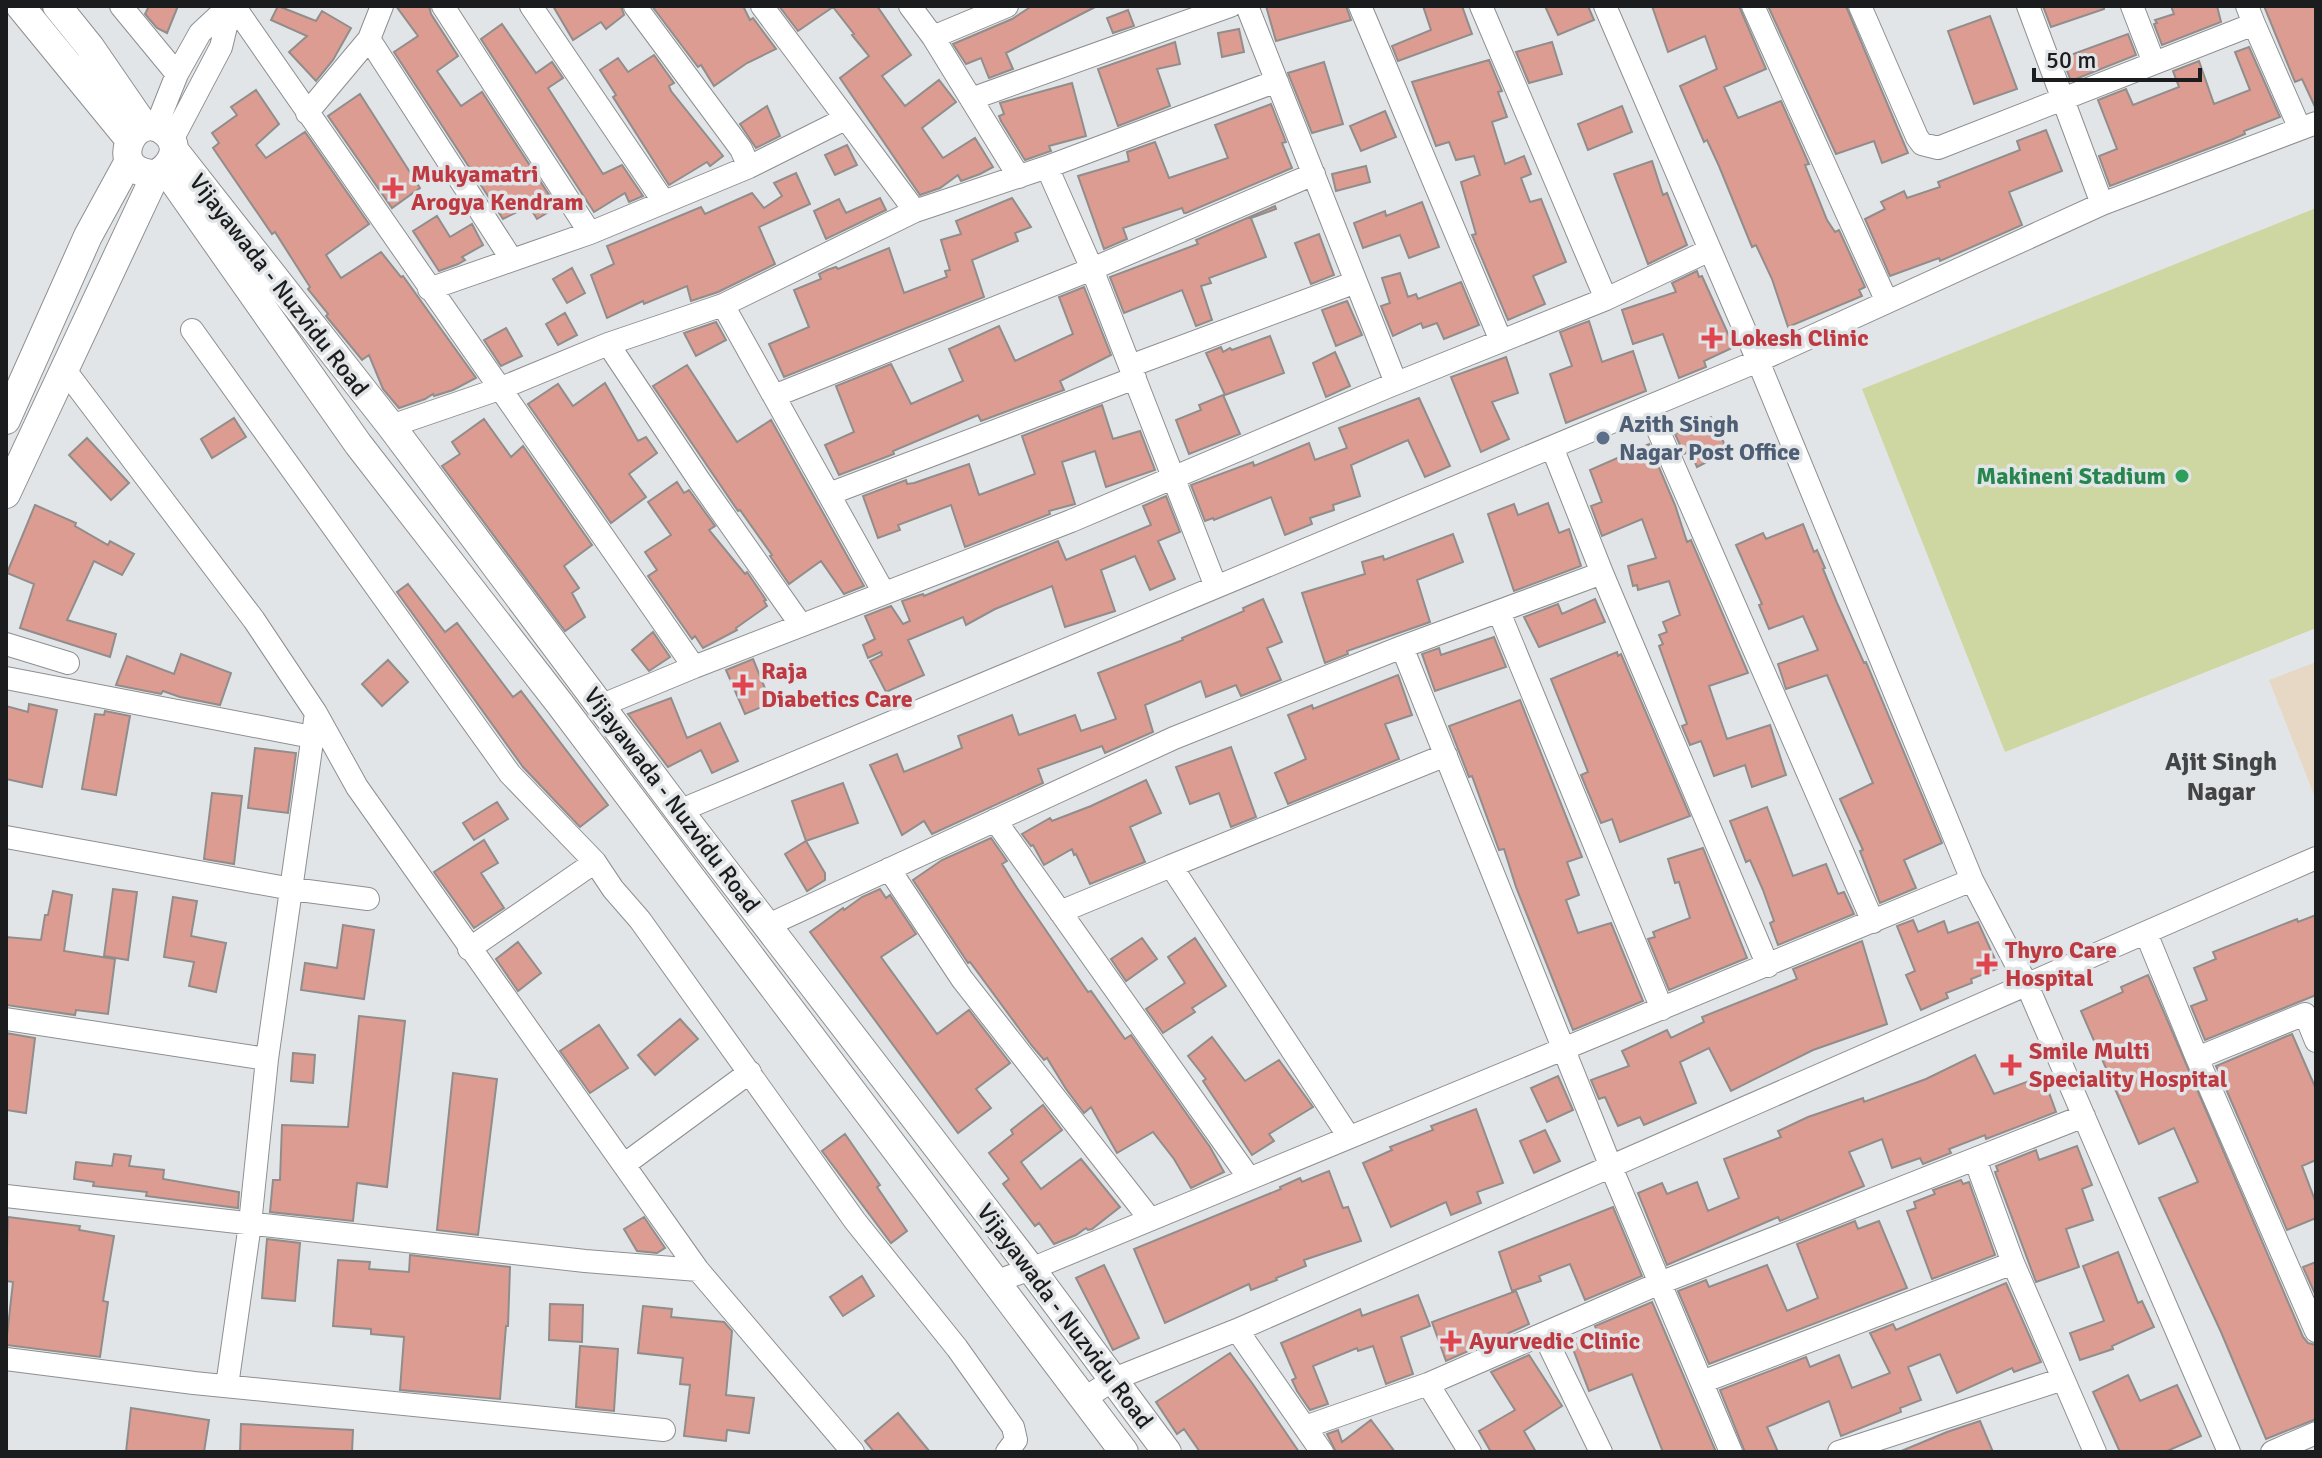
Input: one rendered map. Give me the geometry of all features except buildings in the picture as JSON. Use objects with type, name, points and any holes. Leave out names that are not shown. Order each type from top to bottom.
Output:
[{"type":"main road","name":"Vijayawada - Nuzvidu Road","points":[[20,6],[153,148],[391,426],[679,811],[1031,1269],[1167,1452]]},
{"type":"main road","name":"Vijayawada - Nuzvidu Road","points":[[57,6],[90,47],[153,148],[358,444],[560,704],[1124,1452]]},
{"type":"main road","points":[[6,494],[64,369],[153,148]]},
{"type":"main road","points":[[9,405],[88,236],[153,148]]},
{"type":"street","points":[[121,6],[177,74]]},
{"type":"street","points":[[153,148],[221,47],[231,6]]},
{"type":"street","points":[[153,148],[177,74],[200,33],[231,6]]},
{"type":"street","points":[[231,6],[694,667]]},
{"type":"street","points":[[307,113],[369,39],[382,6]]},
{"type":"street","points":[[443,6],[590,233]]},
{"type":"street","points":[[531,6],[664,202]]},
{"type":"street","points":[[635,6],[741,149],[749,167]]},
{"type":"street","points":[[762,6],[915,211]]},
{"type":"street","points":[[910,6],[933,37],[1019,177]]},
{"type":"street","points":[[933,37],[1007,6]]},
{"type":"street","points":[[971,99],[1230,6]]},
{"type":"street","points":[[1247,6],[1396,383]]},
{"type":"street","points":[[1360,6],[1501,341]]},
{"type":"street","points":[[1481,6],[1606,299]]},
{"type":"street","points":[[1605,6],[1758,361],[1972,880],[2027,985],[2229,1452]]},
{"type":"street","points":[[1753,6],[1887,302]]},
{"type":"street","points":[[679,811],[1758,361],[2102,204],[2308,126],[2250,15],[2154,63],[2063,100],[1938,148],[1922,144],[1860,6]]},
{"type":"street","points":[[2028,6],[2102,204]]},
{"type":"street","points":[[2132,6],[2154,63]]},
{"type":"street","points":[[369,39],[512,260]]},
{"type":"street","points":[[391,426],[499,389],[608,344],[723,305],[915,211],[1047,167],[1277,81]]},
{"type":"street","points":[[429,289],[590,233],[749,167],[845,119]]},
{"type":"street","points":[[1047,167],[1092,269],[1216,587]]},
{"type":"street","points":[[774,396],[1092,269],[1314,174]]},
{"type":"street","points":[[600,706],[1071,521],[1396,383],[1606,299],[1710,250]]},
{"type":"street","points":[[829,494],[1356,282]]},
{"type":"street","points":[[723,305],[884,593]]},
{"type":"street","points":[[192,330],[510,774],[595,862],[855,1221],[957,1348],[1013,1427],[1016,1440],[1007,1452]]},
{"type":"street","points":[[608,344],[801,625]]},
{"type":"street","points":[[64,369],[254,620],[316,713],[357,787],[698,1270],[853,1452]]},
{"type":"street","points":[[9,405],[44,410]]},
{"type":"street","points":[[1648,407],[1873,922]]},
{"type":"street","points":[[1552,447],[1768,966]]},
{"type":"street","points":[[766,926],[1174,738],[1402,647],[1602,573]]},
{"type":"street","points":[[1499,612],[1662,1009]]},
{"type":"street","points":[[6,644],[68,663]]},
{"type":"street","points":[[1402,647],[1611,1167],[1731,1452]]},
{"type":"street","points":[[6,678],[312,737]]},
{"type":"street","points":[[227,1386],[250,1224],[267,1059],[316,713]]},
{"type":"street","points":[[1060,912],[1446,755]]},
{"type":"street","points":[[995,820],[1249,1178]]},
{"type":"street","points":[[6,837],[292,889],[368,899]]},
{"type":"street","points":[[1084,1399],[1114,1379],[1237,1330],[2316,858]]},
{"type":"street","points":[[469,949],[595,862]]},
{"type":"street","points":[[1171,866],[1349,1137]]},
{"type":"street","points":[[889,869],[962,979],[1150,1219]]},
{"type":"street","points":[[997,1281],[1972,880]]},
{"type":"street","points":[[2146,933],[2316,1331]]},
{"type":"street","points":[[2197,1058],[2310,1012],[2316,1041]]},
{"type":"street","points":[[6,1019],[267,1059]]},
{"type":"street","points":[[625,1164],[750,1072]]},
{"type":"street","points":[[1305,1427],[1428,1384],[1660,1283],[2084,1116]]},
{"type":"street","points":[[1975,1159],[2013,1263],[2095,1452]]},
{"type":"street","points":[[6,1196],[585,1261],[698,1270]]},
{"type":"street","points":[[1702,1382],[2013,1263]]},
{"type":"street","points":[[1237,1330],[1322,1452]]},
{"type":"street","points":[[1544,1335],[1601,1452]]},
{"type":"street","points":[[6,1359],[227,1386],[664,1430]]},
{"type":"street","points":[[1839,1452],[2063,1379]]},
{"type":"street","points":[[1428,1384],[1470,1452]]},
{"type":"street","points":[[2272,1452],[2316,1433]]},
{"type":"shaded area","points":[[2316,662],[2316,800],[2269,680]]},
{"type":"green space","points":[[2316,208],[2316,628],[2005,752],[1862,389]]},
{"type":"place","name":"Mukyamatri Arogya Kendram","points":[[393,188]]},
{"type":"place","name":"Lokesh Clinic","points":[[1712,338]]},
{"type":"place","name":"Azith Singh Nagar Post Office","points":[[1603,438]]},
{"type":"place","name":"Makineni Stadium","points":[[2182,476]]},
{"type":"place","name":"Raja Diabetics Care","points":[[743,685]]},
{"type":"place","name":"Thyro Care Hospital","points":[[1987,964]]},
{"type":"place","name":"Smile Multi Speciality Hospital","points":[[2011,1065]]},
{"type":"place","name":"Ayurvedic Clinic","points":[[1451,1341]]},
{"type":"district","name":"Ajit Singh Nagar","points":[[2221,777]]}]
